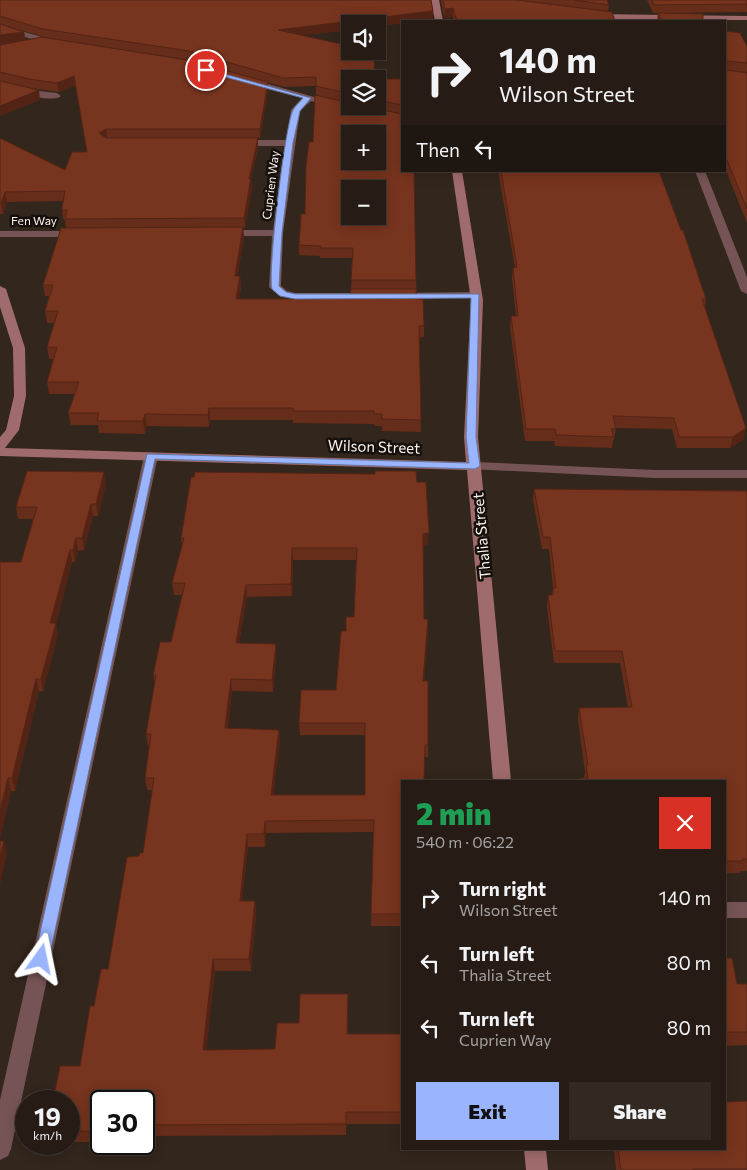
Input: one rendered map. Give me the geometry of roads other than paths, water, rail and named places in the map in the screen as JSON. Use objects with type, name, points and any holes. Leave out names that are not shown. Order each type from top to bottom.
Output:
[{"type":"street","points":[[435,0],[439,20]]},
{"type":"street","points":[[584,15],[630,18],[747,18]]},
{"type":"street","points":[[0,27],[43,41],[59,44]]},
{"type":"street","points":[[26,44],[43,41]]},
{"type":"street","points":[[244,80],[341,105]]},
{"type":"street","points":[[0,85],[30,93],[57,96]]},
{"type":"street","name":"Cuprien Way","points":[[308,98],[296,110],[290,143],[278,233],[275,287],[284,294],[295,296],[476,295]]},
{"type":"street","points":[[232,143],[290,143]]},
{"type":"street","name":"Thalia Street","points":[[457,172],[476,295],[471,437],[502,780]]},
{"type":"street","points":[[700,172],[747,291]]},
{"type":"street","points":[[208,233],[278,233]]},
{"type":"street","name":"Fen Way","points":[[0,234],[89,234]]},
{"type":"street","points":[[0,289],[19,348],[20,396],[12,430],[0,446]]},
{"type":"street","name":"Wilson Street","points":[[0,452],[475,466],[655,474],[747,474]]},
{"type":"street","points":[[0,1149],[150,456]]},
{"type":"street","points":[[726,910],[747,910]]},
{"type":"street","points":[[535,1150],[537,1170]]}]
